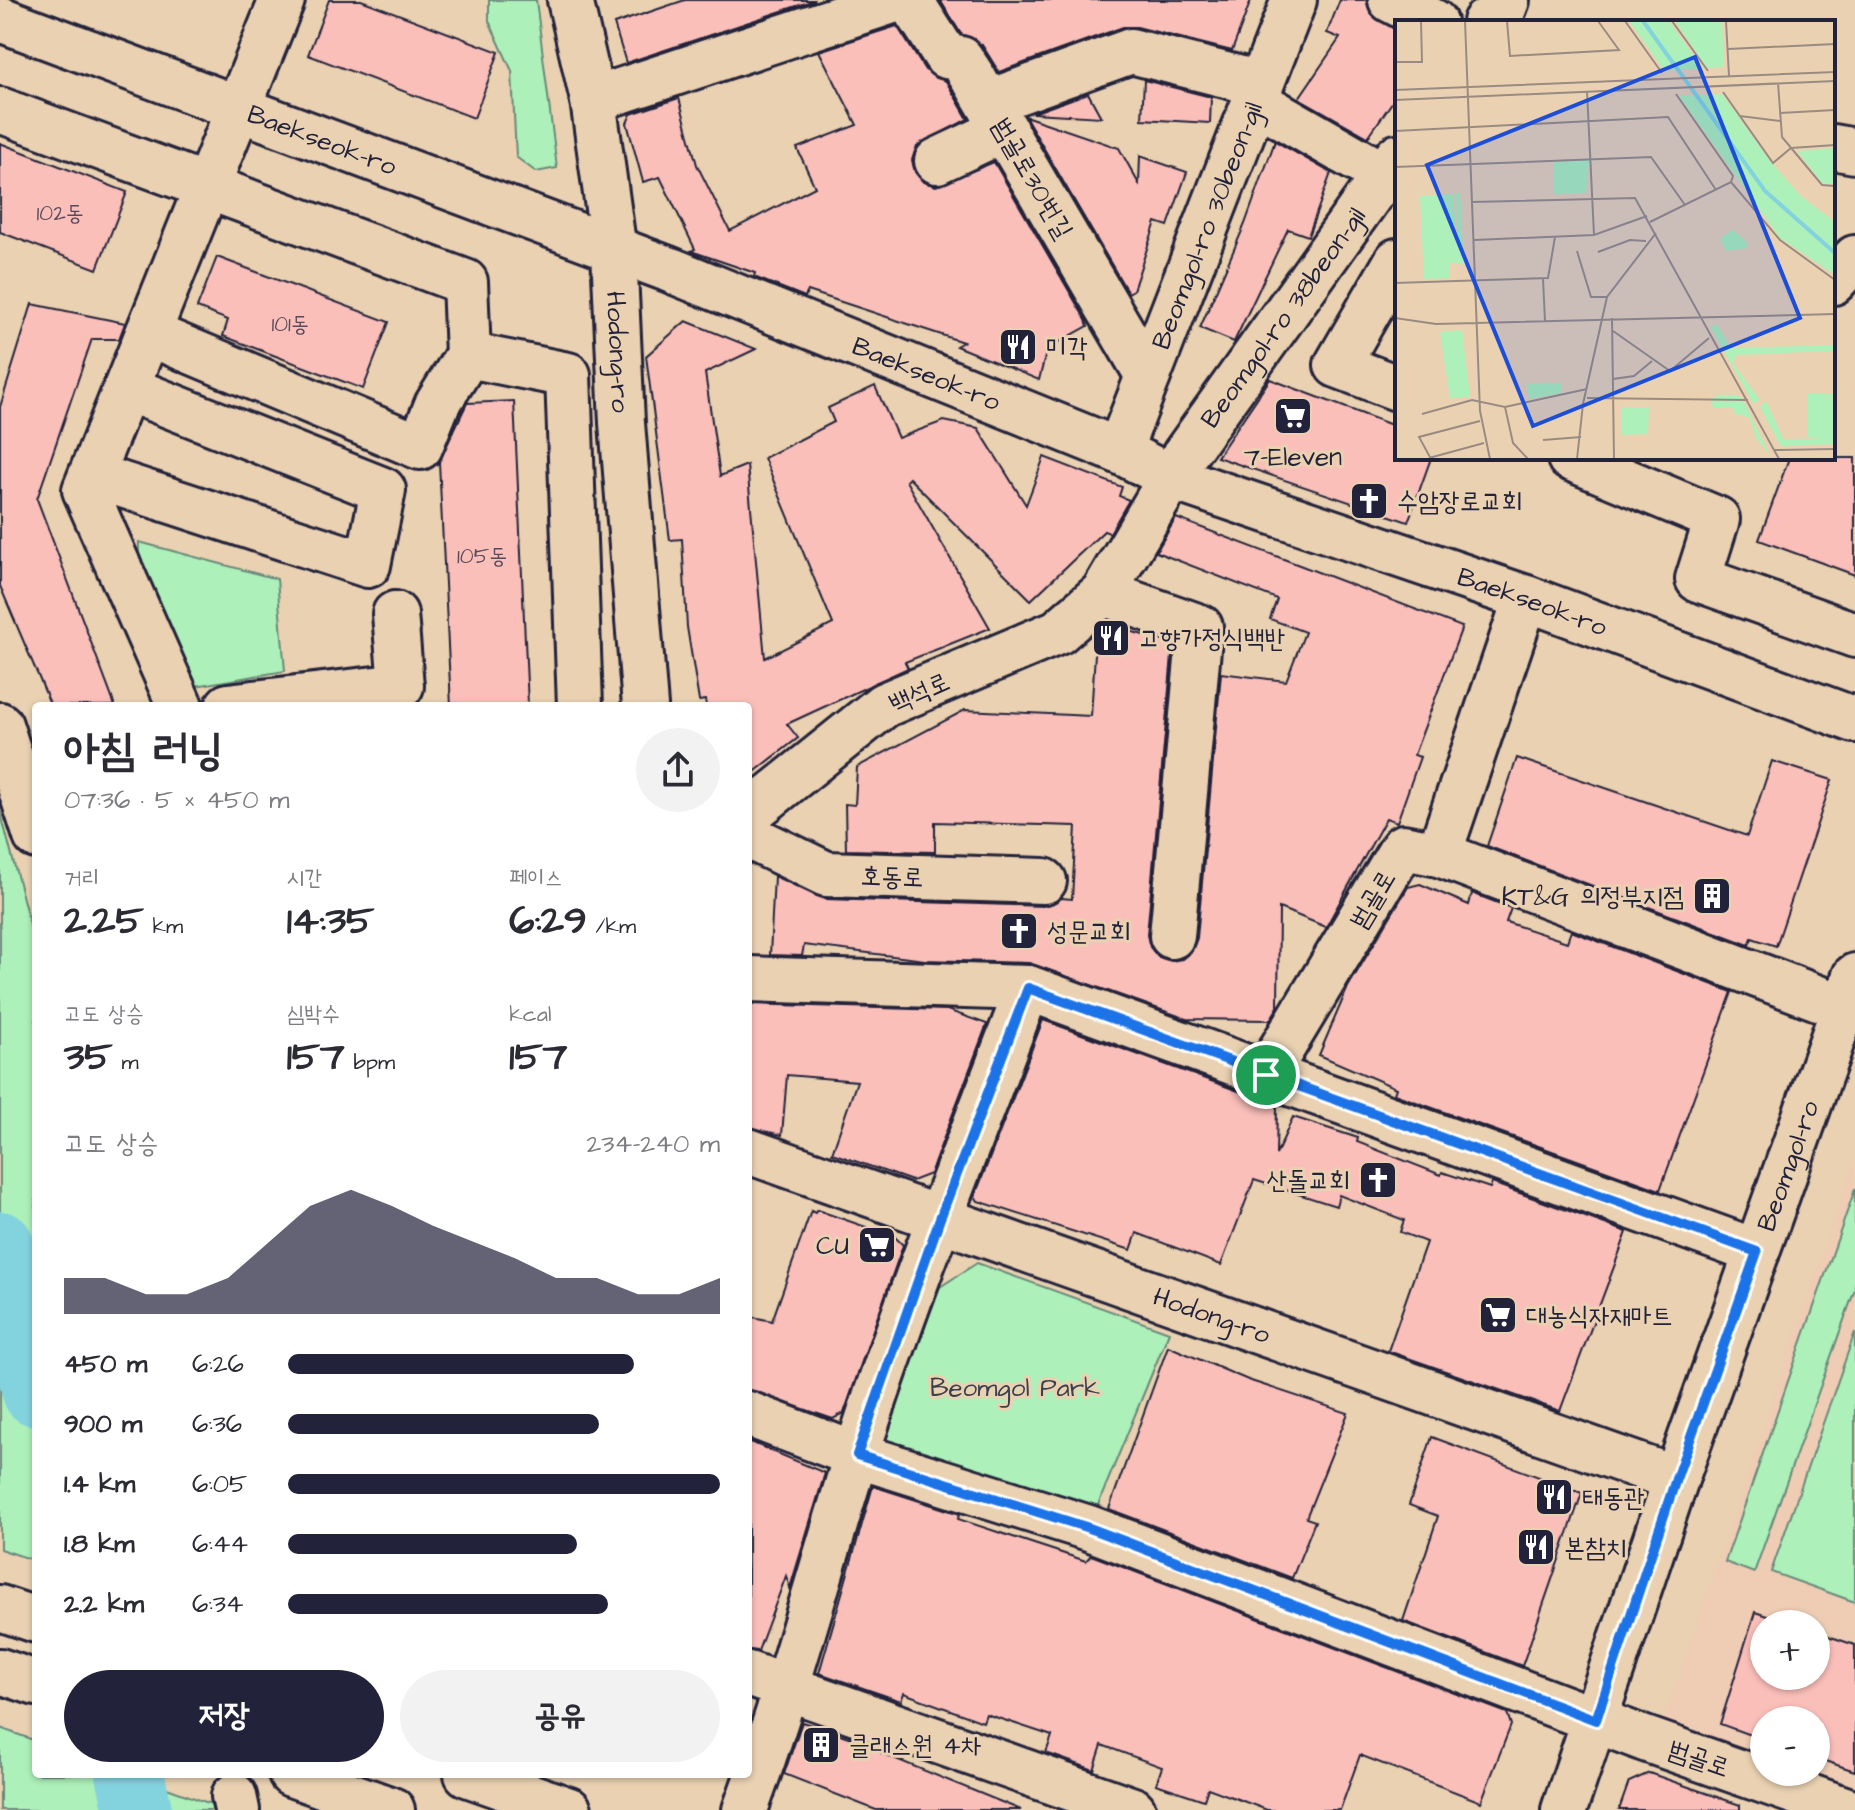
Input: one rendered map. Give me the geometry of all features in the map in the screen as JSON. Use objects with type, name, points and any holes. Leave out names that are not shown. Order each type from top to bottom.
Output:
[{"type":"street","points":[[178,702],[85,490],[282,0]]},
{"type":"street","name":"Hodong-ro","points":[[570,0],[593,100],[614,251],[622,423],[645,702]]},
{"type":"street","points":[[593,100],[895,0]]},
{"type":"street","points":[[910,0],[946,56],[961,59],[997,116],[937,161]]},
{"type":"street","name":"Beomgol-ro 30beon-gil","points":[[1119,451],[1294,0]]},
{"type":"street","points":[[1391,0],[1430,20]]},
{"type":"street","points":[[1489,20],[1502,13],[1507,0]]},
{"type":"street","name":"Baekseok-ro","points":[[0,19],[668,269],[1119,451],[1170,477],[1526,598],[1855,720]]},
{"type":"street","name":"범골로30번길","points":[[1148,376],[997,116],[1131,51],[1258,92],[1390,166]]},
{"type":"street","points":[[0,110],[465,282],[468,355],[437,405],[420,447],[383,490],[368,565],[92,475]]},
{"type":"street","points":[[1835,147],[1855,151]]},
{"type":"street","name":"Beomgol-ro 38beon-gil","points":[[1170,477],[1390,166]]},
{"type":"street","points":[[1835,280],[1855,258]]},
{"type":"street","points":[[1395,264],[1337,365],[1395,387]]},
{"type":"street","points":[[150,334],[420,447]]},
{"type":"street","points":[[468,355],[568,375],[580,702]]},
{"type":"street","points":[[126,388],[383,490]]},
{"type":"street","points":[[1575,460],[1717,519],[1698,579],[1855,635]]},
{"type":"street","name":"백석로","points":[[752,811],[884,705],[1058,632],[1103,593],[1170,477]]},
{"type":"street","points":[[1103,593],[1200,627],[1172,936]]},
{"type":"street","points":[[1439,854],[1526,598]]},
{"type":"street","points":[[263,702],[401,686],[395,614]]},
{"type":"street","points":[[0,725],[32,824]]},
{"type":"street","name":"호동로","points":[[752,838],[826,874],[1044,881]]},
{"type":"street","name":"범골로","points":[[1266,1075],[1403,847],[1439,854],[1851,999]]},
{"type":"street","points":[[752,979],[1028,988],[1757,1252]]},
{"type":"street","points":[[745,1810],[789,1688],[857,1455],[939,1221],[1028,988]]},
{"type":"street","name":"Beomgol-ro","points":[[1564,1810],[1676,1479],[1851,999]]},
{"type":"street","name":"Hodong-ro","points":[[752,1152],[1676,1479]]},
{"type":"street","name":"범골로","points":[[752,1416],[857,1455],[1089,1528],[1596,1720],[1847,1810]]},
{"type":"street","points":[[0,1608],[32,1619]]},
{"type":"street","points":[[0,1671],[32,1682]]},
{"type":"street","points":[[752,1675],[1133,1810]]},
{"type":"street","points":[[302,1778],[392,1810]]},
{"type":"street","points":[[478,1778],[569,1810]]},
{"type":"shaded area","points":[[1855,1159],[1855,1799],[1820,1786],[1830,1786],[1830,1706],[1750,1706],[1750,1760],[1662,1727]]},
{"type":"green space","points":[[489,0],[536,0],[557,168],[536,172],[516,157],[512,71],[489,21]]},
{"type":"green space","points":[[139,542],[277,579],[285,671],[184,688],[138,588]]},
{"type":"green space","points":[[0,810],[32,934],[32,1560],[0,1549]]},
{"type":"green space","points":[[1855,1189],[1855,1289],[1754,1573],[1725,1562]]},
{"type":"green space","name":"Beomgol Park","points":[[977,1263],[1169,1332],[1091,1522],[878,1452],[940,1287]]},
{"type":"green space","points":[[1855,1332],[1855,1602],[1771,1572]]},
{"type":"green space","points":[[0,1728],[32,1740],[32,1778],[139,1778],[217,1806],[218,1810],[0,1810]]},
{"type":"building","points":[[329,0],[361,0],[499,52],[474,118],[308,55]]},
{"type":"building","points":[[685,0],[815,0],[626,63],[614,24]]},
{"type":"building","points":[[940,0],[1251,0],[1232,51],[1137,27],[1123,27],[999,72],[982,45],[961,34]]},
{"type":"building","points":[[1340,0],[1366,0],[1371,14],[1395,30],[1395,98],[1368,137],[1299,98],[1340,38],[1327,33]]},
{"type":"building","points":[[897,26],[925,70],[946,81],[968,119],[917,146],[912,160],[915,172],[923,182],[936,186],[994,162],[1086,320],[1088,326],[1047,349],[1039,380],[956,346],[963,342],[808,291],[805,297],[754,277],[755,273],[691,251],[695,249],[660,177],[643,182],[627,123],[631,114],[679,98],[697,165],[730,231],[815,187],[797,148],[857,125],[819,51]]},
{"type":"building","points":[[1144,80],[1211,97],[1210,123],[1142,119]]},
{"type":"building","points":[[1088,93],[1101,117],[1033,113]]},
{"type":"building","points":[[1025,116],[1119,148],[1139,184],[1140,156],[1187,172],[1168,226],[1156,222],[1133,290],[1128,293]]},
{"type":"building","points":[[1275,141],[1331,173],[1308,236],[1288,229],[1234,342],[1200,328],[1245,224]]},
{"type":"building","points":[[0,143],[127,192],[97,269],[0,232]]},
{"type":"building","points":[[217,257],[389,322],[363,389],[223,336],[228,320],[197,308]]},
{"type":"building","points":[[32,304],[125,323],[119,339],[92,339],[37,499],[113,702],[49,702],[0,586],[0,407]]},
{"type":"building","points":[[686,321],[756,349],[705,373],[720,476],[747,465],[765,658],[833,624],[764,458],[834,422],[828,408],[875,386],[898,438],[944,421],[978,428],[1026,505],[1044,457],[1122,487],[1119,496],[1129,500],[1110,533],[1104,531],[1031,600],[909,478],[906,481],[990,628],[905,662],[908,668],[787,724],[798,738],[752,774],[752,702],[699,701],[687,627],[682,539],[670,540],[646,356]]},
{"type":"building","points":[[1270,379],[1395,426],[1395,460],[1430,460],[1408,522],[1217,457]]},
{"type":"building","points":[[514,401],[528,702],[451,702],[439,462],[467,403]]},
{"type":"building","points":[[1855,458],[1855,575],[1759,540],[1788,460]]},
{"type":"building","points":[[1176,518],[1462,627],[1414,755],[1420,757],[1397,822],[1386,818],[1326,927],[1279,908],[1278,1007],[1270,1020],[1187,1019],[1029,963],[925,960],[804,945],[802,956],[770,955],[774,876],[825,899],[1043,906],[1061,898],[1072,899],[1076,826],[935,822],[935,852],[846,850],[845,804],[855,805],[857,767],[965,710],[1091,716],[1096,638],[1110,625],[1173,644],[1147,935],[1150,947],[1158,957],[1171,961],[1182,959],[1192,951],[1197,938],[1221,673],[1286,681],[1305,632],[1270,619],[1277,599],[1156,552]]},
{"type":"building","name":"KT&G 의정부지점","points":[[1517,758],[1747,836],[1772,761],[1832,780],[1776,946],[1752,938],[1749,945],[1487,846]]},
{"type":"building","points":[[1420,884],[1469,905],[1472,893],[1511,908],[1506,922],[1567,942],[1571,931],[1732,992],[1660,1190],[1394,1094],[1396,1088],[1319,1055],[1348,987],[1408,887]]},
{"type":"building","points":[[752,1004],[947,1010],[987,1024],[930,1174],[912,1181],[832,1153],[857,1081],[787,1075],[782,1135],[752,1128]]},
{"type":"building","points":[[1043,1020],[1277,1105],[1276,1155],[1293,1117],[1358,1138],[1357,1142],[1441,1175],[1442,1172],[1490,1188],[1492,1183],[1627,1232],[1560,1411],[1388,1351],[1426,1242],[1400,1232],[1404,1220],[1339,1195],[1336,1206],[1254,1180],[1221,1265],[1137,1233],[1131,1250],[978,1201],[975,1196]]},
{"type":"building","points":[[817,1210],[895,1237],[903,1245],[844,1413],[833,1419],[752,1391],[752,1317],[772,1321],[811,1211],[815,1213]]},
{"type":"building","points":[[1168,1346],[1248,1380],[1348,1413],[1306,1518],[1315,1521],[1292,1578],[1109,1509]]},
{"type":"building","points":[[1432,1437],[1582,1493],[1522,1666],[1403,1621],[1438,1516],[1409,1505]]},
{"type":"building","points":[[752,1443],[825,1473],[790,1588],[786,1576],[758,1651],[752,1650]]},
{"type":"building","points":[[873,1486],[960,1514],[958,1519],[1086,1561],[1091,1555],[1507,1713],[1511,1725],[1481,1802],[1360,1755],[1340,1810],[1267,1810],[1208,1788],[1204,1800],[1156,1784],[1162,1767],[1102,1745],[1094,1770],[1046,1753],[1052,1736],[986,1714],[983,1722],[904,1693],[901,1701],[819,1673]]},
{"type":"building","points":[[1750,1628],[1750,1690],[1830,1690],[1830,1637],[1855,1645],[1855,1771],[1830,1763],[1830,1706],[1750,1706],[1750,1735],[1720,1724]]},
{"type":"building","name":"클래스원 4차","points":[[802,1722],[883,1748],[881,1753],[1021,1810],[876,1810],[784,1774]]},
{"type":"building","points":[[1649,1773],[1740,1805],[1740,1810],[1619,1810],[1629,1782]]},
{"type":"waterway","points":[[0,1245],[32,1376]]},
{"type":"waterway","points":[[131,1778],[138,1810]]},
{"type":"place","name":"미각","points":[[1018,347]]},
{"type":"place","name":"7-Eleven","points":[[1293,416]]},
{"type":"place","name":"수암장로교회","points":[[1369,501]]},
{"type":"place","name":"고향가정식백반","points":[[1111,638]]},
{"type":"place","name":"KT&G 의정부지점","points":[[1712,896]]},
{"type":"place","name":"성문교회","points":[[1019,931]]},
{"type":"place","name":"산돌교회","points":[[1378,1180]]},
{"type":"place","name":"CU","points":[[877,1245]]},
{"type":"place","name":"대농식자재마트","points":[[1498,1315]]},
{"type":"place","name":"태동관","points":[[1554,1497]]},
{"type":"place","name":"본참치","points":[[1536,1547]]},
{"type":"place","name":"클래스원 4차","points":[[821,1745]]},
{"type":"route","points":[[1028,988],[1266,1075],[1757,1252],[1676,1479],[1596,1720],[1089,1528],[857,1455],[939,1221],[1028,988]]}]
